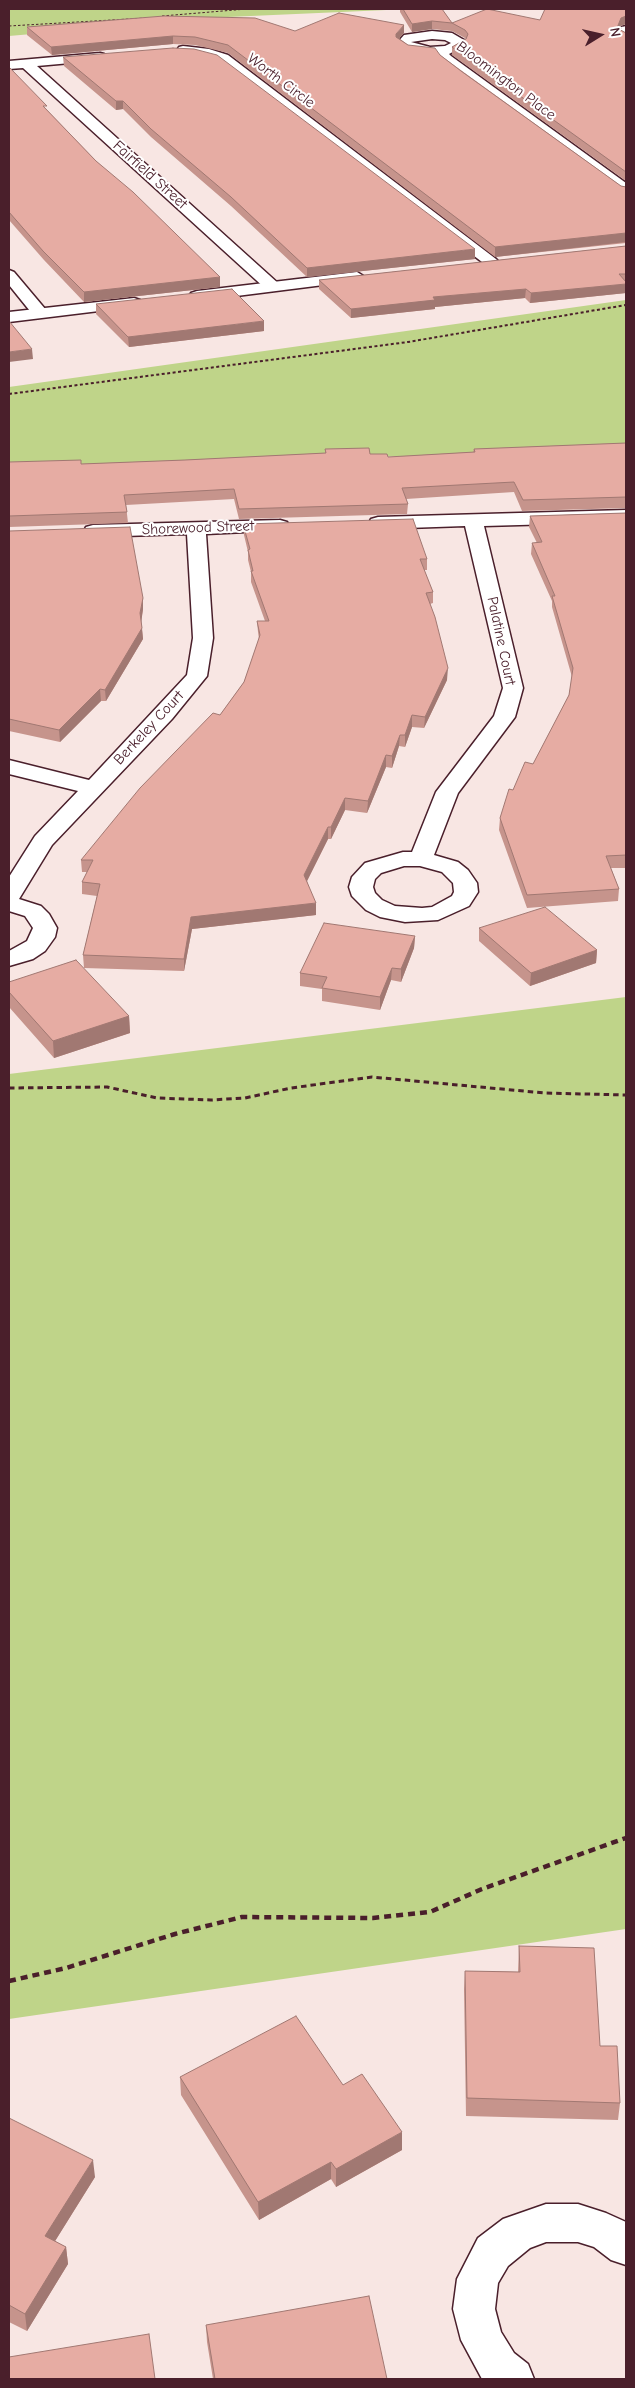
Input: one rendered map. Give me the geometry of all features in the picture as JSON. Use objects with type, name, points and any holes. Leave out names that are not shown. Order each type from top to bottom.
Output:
[{"type":"street","points":[[626,30],[624,35],[626,37]]},
{"type":"street","name":"Worth Circle","points":[[173,50],[195,50],[223,58],[491,262]]},
{"type":"street","name":"Bloomington Place","points":[[440,50],[446,58],[468,75],[626,190]]},
{"type":"street","points":[[9,66],[115,56]]},
{"type":"street","name":"Fairfield Street","points":[[27,64],[273,287]]},
{"type":"street","points":[[471,264],[510,260]]},
{"type":"street","points":[[9,275],[40,313]]},
{"type":"street","points":[[186,297],[372,276]]},
{"type":"street","points":[[9,317],[147,301]]},
{"type":"street","points":[[364,523],[626,516]]},
{"type":"street","name":"Palatine Court","points":[[421,859],[447,792],[504,717],[513,688],[473,520]]},
{"type":"street","name":"Shorewood Street","points":[[78,532],[295,525]]},
{"type":"street","name":"Berkeley Court","points":[[9,896],[43,841],[164,714],[197,676],[203,638],[196,528]]},
{"type":"street","points":[[9,767],[94,788]]},
{"type":"street","points":[[9,903],[33,911],[41,919],[45,928],[43,937],[36,946],[24,954],[9,959]]},
{"type":"street","points":[[513,2379],[499,2368],[482,2340],[474,2308],[478,2278],[494,2252],[517,2233],[546,2223],[578,2223],[606,2232],[626,2246]]},
{"type":"path","points":[[161,16],[246,9]]},
{"type":"path","points":[[9,26],[152,17]]},
{"type":"path","points":[[9,394],[408,342],[626,305]]},
{"type":"path","points":[[9,1088],[107,1087],[157,1098],[211,1100],[244,1098],[291,1088],[372,1076],[545,1094],[626,1095]]},
{"type":"path","points":[[9,1981],[66,1968],[175,1934],[242,1916],[373,1918],[430,1912],[482,1888],[626,1838]]},
{"type":"green space","points":[[9,9],[409,9],[228,17],[9,36]]},
{"type":"green space","points":[[626,300],[626,450],[9,467],[9,387]]},
{"type":"green space","points":[[626,997],[626,1929],[9,2019],[9,1074]]},
{"type":"building","points":[[403,9],[442,9],[452,23],[432,21],[412,24]]},
{"type":"building","points":[[487,9],[540,20],[545,9],[626,9],[626,16],[621,18],[617,28],[626,33],[626,172],[452,47],[466,39],[468,34],[465,30],[452,23]]},
{"type":"building","points":[[339,13],[404,25],[396,34],[396,37],[408,45],[435,48],[440,55],[461,71],[621,186],[626,187],[626,233],[495,247],[228,45],[195,37],[173,36],[51,47],[27,27],[164,16],[255,18],[295,31]]},
{"type":"building","points":[[173,48],[194,49],[217,55],[475,249],[307,268],[231,197],[151,129],[123,101],[116,101],[63,57]]},
{"type":"building","points":[[9,67],[47,106],[43,106],[96,161],[133,192],[220,277],[84,292],[43,251],[9,212]]},
{"type":"building","points":[[626,246],[626,274],[619,274],[626,284],[531,293],[526,289],[433,297],[435,300],[351,309],[319,280]]},
{"type":"building","points":[[232,289],[264,321],[128,337],[96,304]]},
{"type":"building","points":[[9,321],[32,349],[9,352]]},
{"type":"building","points":[[626,443],[626,497],[523,500],[514,482],[402,488],[408,504],[239,509],[234,489],[124,495],[127,512],[9,516],[9,462],[81,460],[81,464],[185,460],[326,453],[325,449],[369,448],[370,454],[387,454],[388,457],[475,452],[474,449]]},
{"type":"building","points":[[626,513],[626,855],[606,856],[619,889],[527,895],[500,818],[509,789],[513,790],[525,762],[533,764],[569,695],[573,668],[552,596],[555,596],[532,543],[542,542],[530,516]]},
{"type":"building","points":[[413,519],[427,559],[420,559],[433,592],[426,593],[435,617],[448,668],[425,717],[412,715],[405,735],[400,735],[392,756],[386,755],[368,801],[345,798],[331,827],[328,827],[304,875],[316,903],[191,917],[184,959],[83,955],[100,884],[82,882],[93,860],[81,860],[140,788],[213,713],[220,715],[244,682],[260,635],[257,621],[269,621],[251,571],[253,571],[248,550],[250,549],[243,524]]},
{"type":"building","points":[[130,527],[143,598],[140,613],[142,628],[105,690],[100,689],[59,730],[9,719],[9,531]]},
{"type":"building","points":[[545,907],[597,950],[531,973],[479,928]]},
{"type":"building","points":[[324,923],[415,936],[401,969],[392,968],[380,997],[322,988],[327,977],[300,973]]},
{"type":"building","points":[[76,960],[129,1016],[53,1041],[9,992],[9,982]]},
{"type":"building","points":[[519,1946],[594,1948],[600,2046],[617,2046],[620,2103],[467,2098],[465,1971],[520,1972]]},
{"type":"building","points":[[296,2016],[343,2085],[362,2074],[402,2132],[336,2169],[331,2162],[258,2202],[180,2077]]},
{"type":"building","points":[[9,2118],[93,2160],[45,2236],[66,2247],[25,2314],[9,2305]]},
{"type":"building","points":[[369,2296],[387,2379],[215,2379],[206,2325]]},
{"type":"building","points":[[149,2334],[155,2379],[9,2379],[9,2357]]}]
